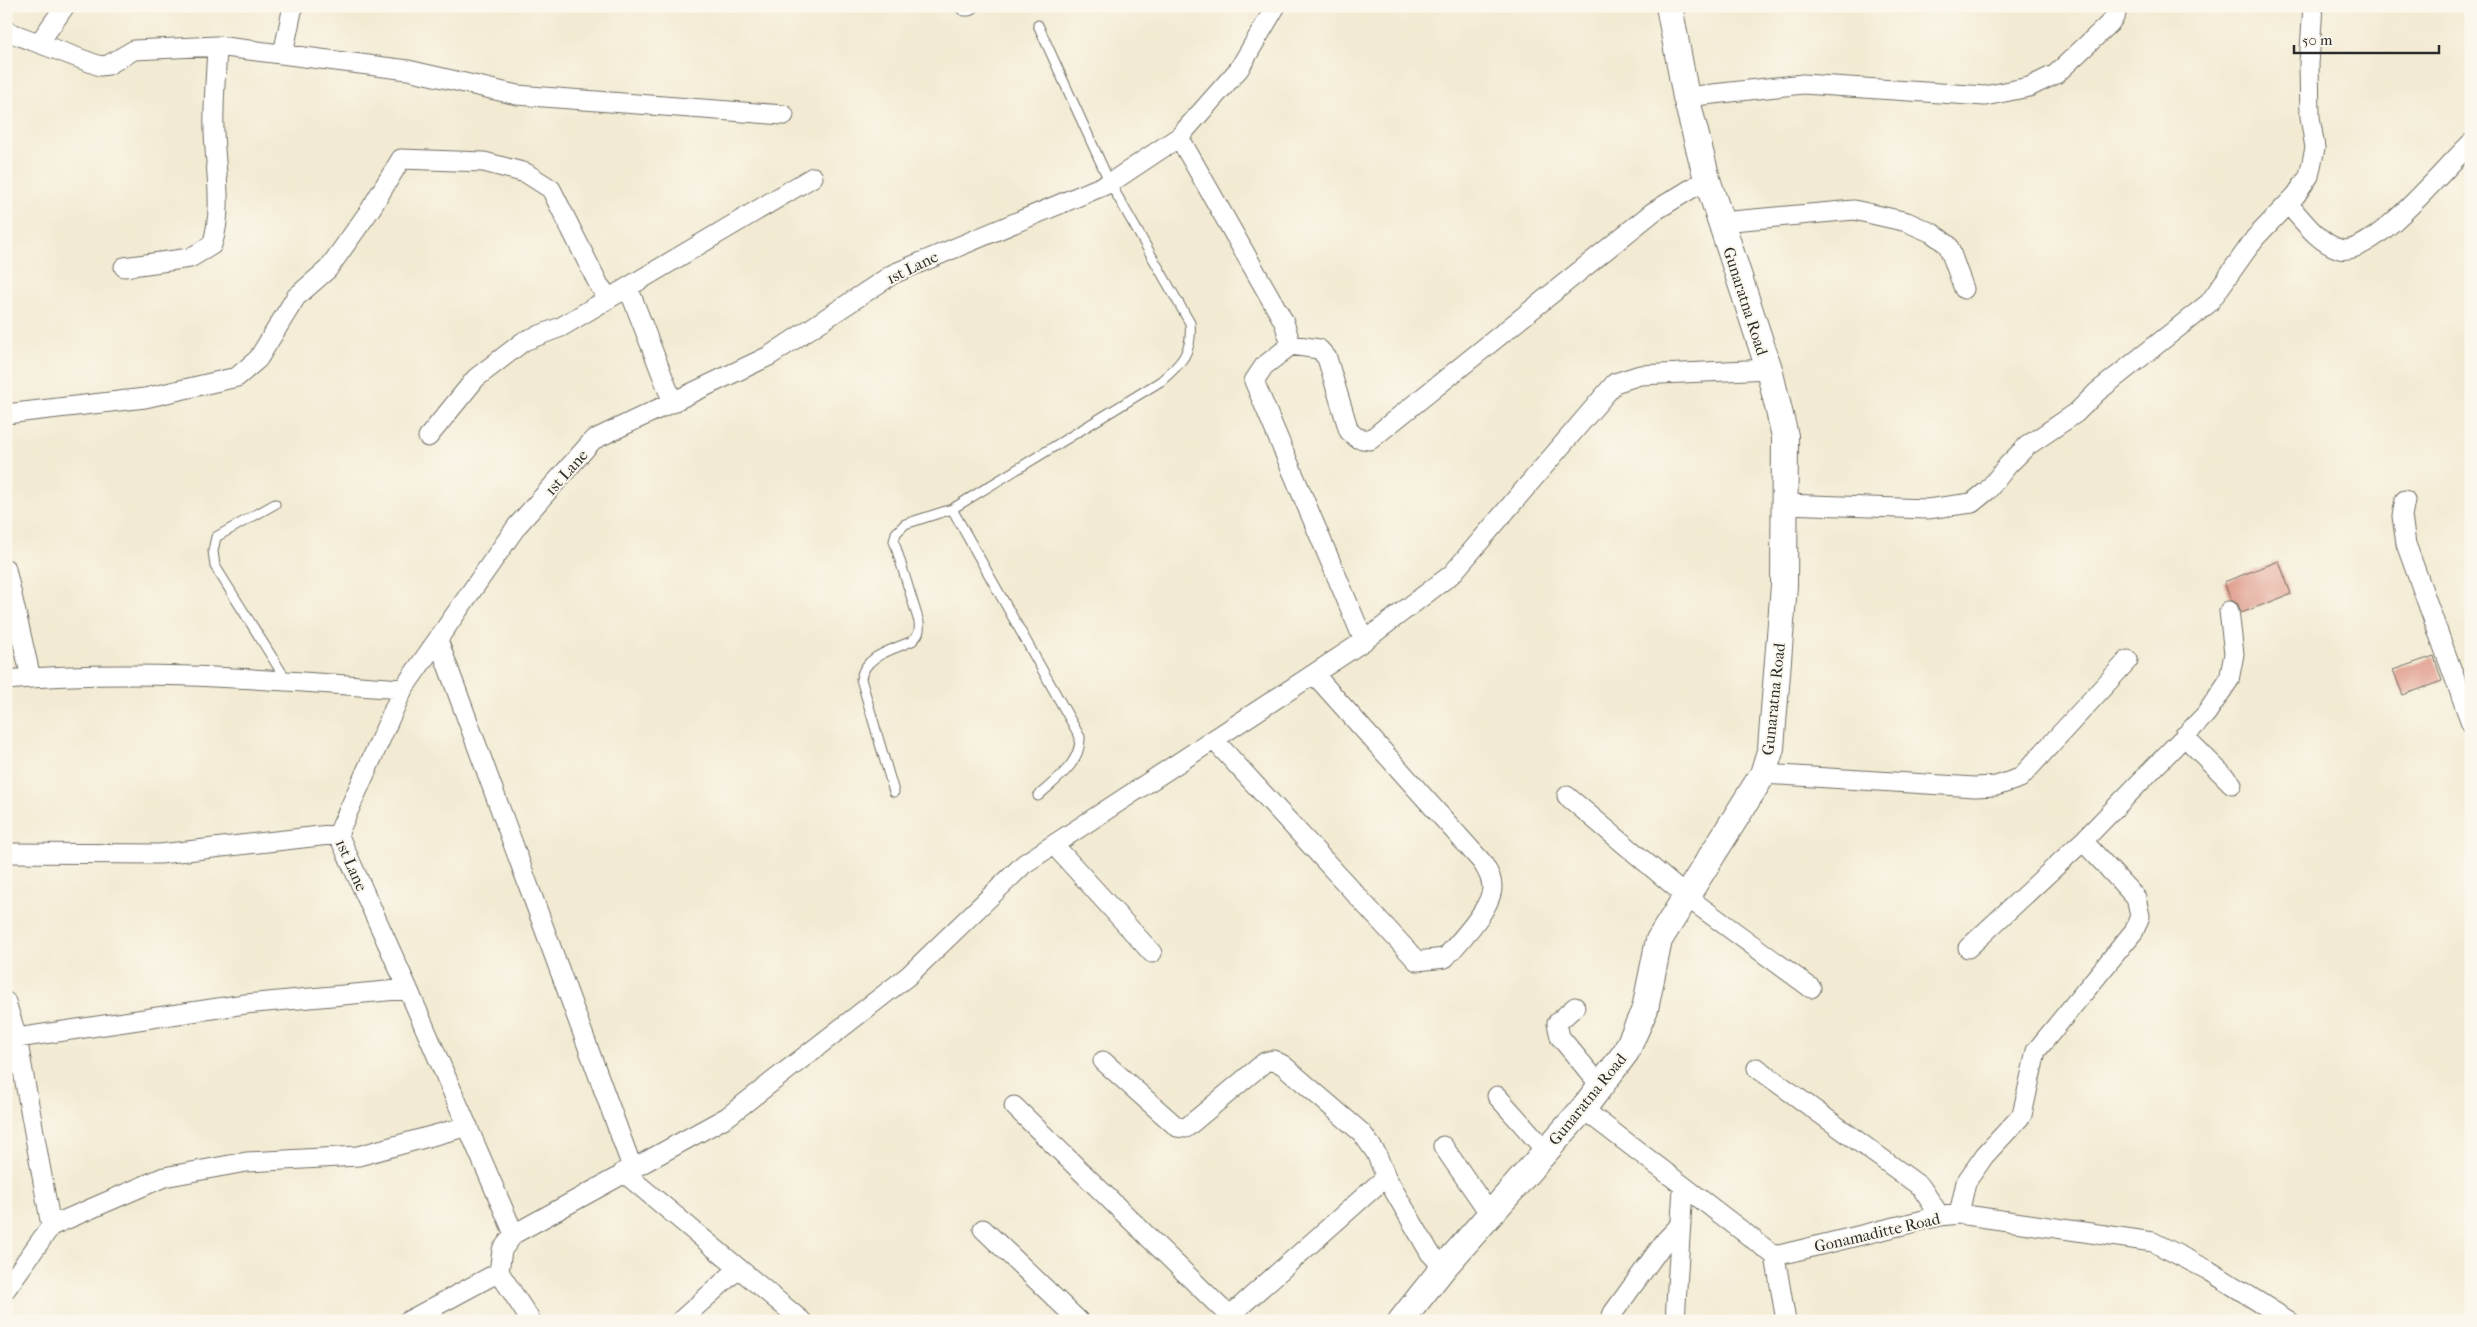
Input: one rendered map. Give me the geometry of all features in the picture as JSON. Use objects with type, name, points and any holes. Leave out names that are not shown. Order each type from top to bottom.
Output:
[{"type":"street","points":[[39,43],[65,6]]},
{"type":"street","points":[[283,54],[293,6]]},
{"type":"street","name":"1st Lane","points":[[514,1234],[408,989],[338,834],[404,690],[517,526],[594,440],[769,356],[893,274],[1110,183],[1179,137],[1240,69],[1276,6]]},
{"type":"street","name":"Gunaratna Road","points":[[1401,1321],[1444,1267],[1582,1109],[1626,1052],[1645,1009],[1659,940],[1763,774],[1771,748],[1784,585],[1785,436],[1769,370],[1707,179],[1686,97],[1669,6]]},
{"type":"street","points":[[1686,97],[1803,84],[1985,96],[2029,87],[2056,74],[2110,23],[2116,14],[2116,6]]},
{"type":"street","points":[[1784,504],[1927,509],[1972,504],[1988,490],[2008,465],[2027,446],[2076,413],[2097,392],[2209,303],[2255,238],[2288,204],[2309,176],[2315,148],[2310,117],[2309,64],[2313,6]]},
{"type":"street","points":[[6,31],[100,66],[108,65],[134,50],[216,46],[408,70],[517,95],[784,115]]},
{"type":"street","points":[[124,267],[190,258],[212,245],[217,230],[218,207],[214,130],[216,46]]},
{"type":"street","points":[[1179,137],[1284,322],[1291,345]]},
{"type":"street","points":[[2288,204],[2316,234],[2338,249],[2350,251],[2372,240],[2409,207],[2471,143]]},
{"type":"street","points":[[6,414],[145,398],[237,376],[258,359],[296,297],[328,269],[370,210],[401,159],[484,162],[526,174],[551,189],[599,285],[609,298]]},
{"type":"street","points":[[428,437],[476,378],[510,350],[524,341],[561,327],[813,177]]},
{"type":"street","points":[[1364,641],[1256,387],[1254,381],[1264,366],[1291,345],[1319,348],[1327,358],[1348,431],[1357,438],[1370,440],[1652,212],[1707,179]]},
{"type":"street","points":[[1721,222],[1854,210],[1906,222],[1932,233],[1948,245],[1964,289]]},
{"type":"street","points":[[628,287],[673,403]]},
{"type":"street","points":[[531,1321],[499,1272],[502,1250],[514,1234],[726,1118],[908,976],[1024,864],[1364,641],[1452,574],[1615,383],[1640,375],[1769,370]]},
{"type":"street","points":[[2405,500],[2402,516],[2406,544],[2471,723]]},
{"type":"street","points":[[6,568],[31,678]]},
{"type":"street","points":[[1968,948],[2083,841],[2206,714],[2230,680],[2234,654],[2229,611]]},
{"type":"street","points":[[438,640],[628,1170],[738,1269],[802,1321]]},
{"type":"street","points":[[1763,774],[1975,787],[1996,786],[2020,778],[2128,660]]},
{"type":"street","points":[[1214,740],[1417,961],[1445,958],[1479,920],[1492,888],[1490,874],[1482,862],[1314,674]]},
{"type":"street","points":[[6,680],[61,675],[200,675],[404,690]]},
{"type":"street","points":[[2184,736],[2232,784]]},
{"type":"street","points":[[1567,796],[1687,897],[1811,988]]},
{"type":"street","points":[[6,853],[160,854],[338,834]]},
{"type":"street","points":[[1959,1214],[1966,1182],[1985,1155],[2022,1115],[2036,1051],[2134,931],[2140,916],[2136,898],[2083,841]]},
{"type":"street","points":[[1054,845],[1152,952]]},
{"type":"street","points":[[17,1038],[244,1004],[408,989]]},
{"type":"street","points":[[6,1002],[17,1038],[50,1226]]},
{"type":"street","points":[[1575,1007],[1557,1023],[1560,1037],[1600,1085]]},
{"type":"street","points":[[1103,1061],[1177,1128],[1186,1128],[1265,1062],[1273,1060],[1283,1065],[1362,1133],[1376,1153],[1386,1177],[1430,1253],[1444,1267]]},
{"type":"street","points":[[1757,1068],[1921,1187],[1940,1216]]},
{"type":"street","points":[[1497,1096],[1546,1151]]},
{"type":"street","points":[[1014,1106],[1221,1308],[1228,1312],[1235,1312],[1386,1177]]},
{"type":"street","points":[[1582,1109],[1775,1256],[1786,1321]]},
{"type":"street","points":[[6,1289],[50,1226],[164,1177],[246,1162],[358,1156],[468,1126]]},
{"type":"street","points":[[1443,1146],[1490,1214]]},
{"type":"street","points":[[1675,1321],[1682,1187]]},
{"type":"street","name":"Gonamaditte Road","points":[[1775,1256],[1940,1216],[1959,1214],[2154,1242],[2208,1270],[2289,1321]]},
{"type":"street","points":[[1610,1321],[1613,1313],[1665,1241],[1680,1224]]},
{"type":"street","points":[[983,1229],[1079,1321]]},
{"type":"street","points":[[680,1321],[738,1269]]},
{"type":"street","points":[[408,1321],[499,1272]]},
{"type":"lane","points":[[894,792],[860,679],[862,669],[868,662],[912,641],[920,631],[919,622],[894,541],[896,533],[905,524],[952,509],[1161,381],[1181,363],[1188,347],[1191,333],[1190,324],[1110,183],[1038,25]]},
{"type":"lane","points":[[275,504],[216,537],[213,551],[215,566],[287,681]]},
{"type":"lane","points":[[952,509],[1080,737],[1077,755],[1071,765],[1038,796]]},
{"type":"building","points":[[2279,561],[2291,594],[2241,613],[2238,604],[2231,600],[2224,582]]},
{"type":"building","points":[[2434,656],[2442,681],[2403,695],[2393,670]]}]
